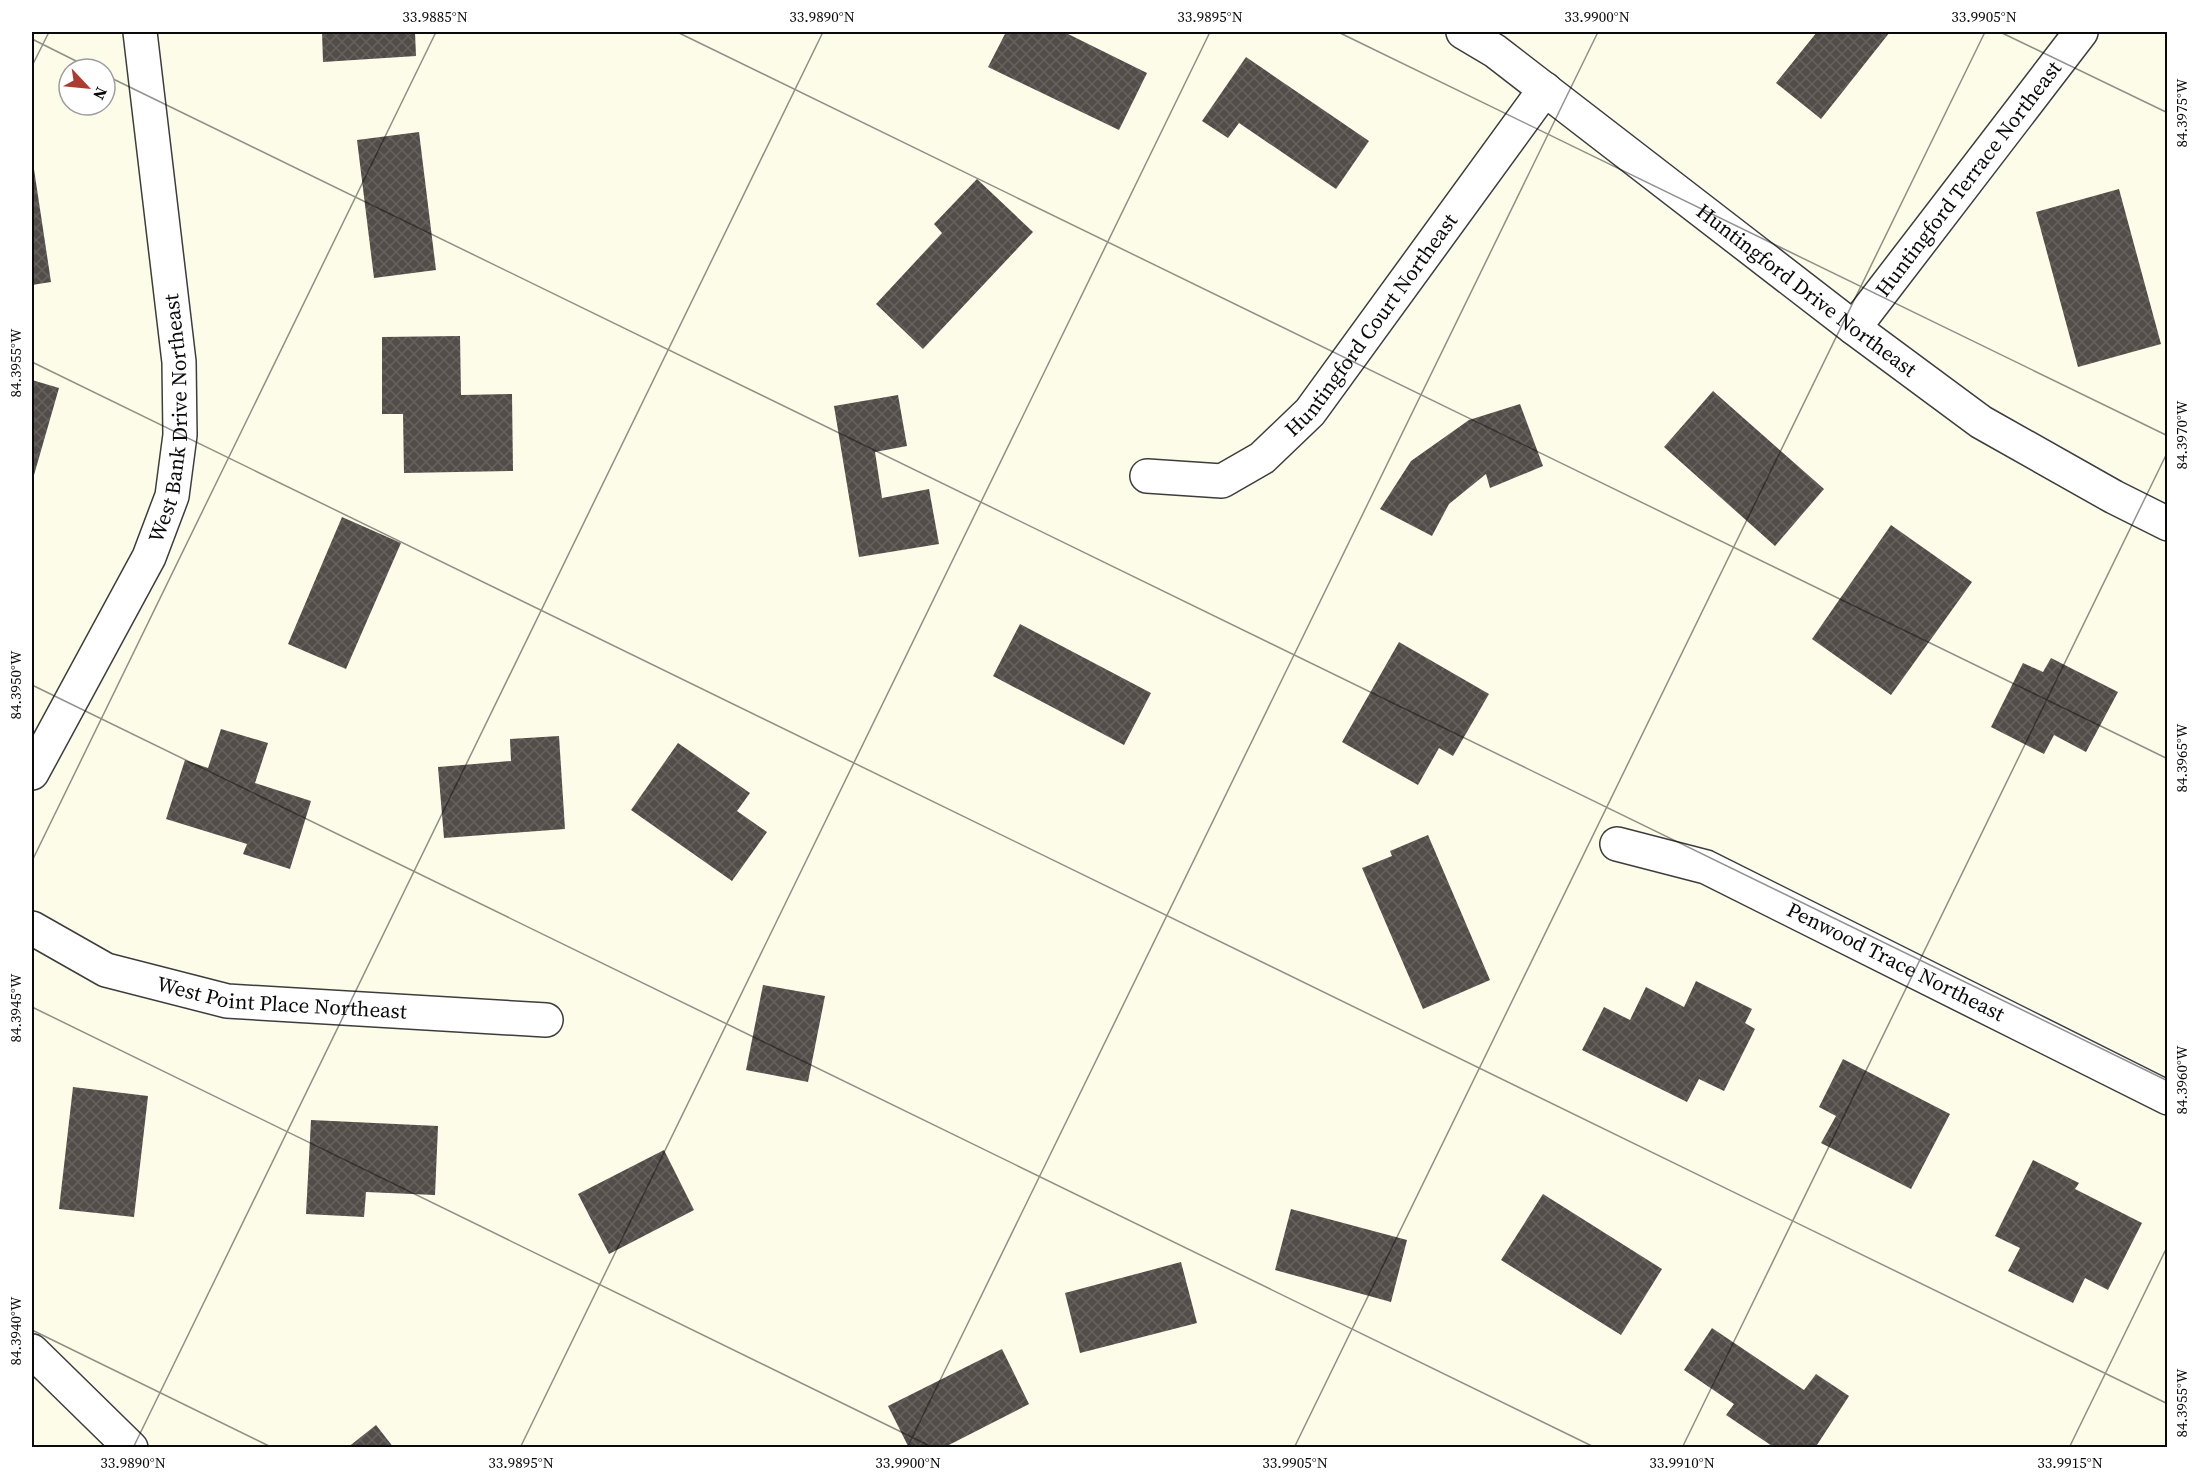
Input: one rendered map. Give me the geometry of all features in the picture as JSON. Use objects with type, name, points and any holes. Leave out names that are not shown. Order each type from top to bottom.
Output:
[{"type":"street","name":"West Bank Drive Northeast","points":[[32,773],[149,557],[172,496],[180,435],[178,362],[141,32]]},
{"type":"street","name":"Huntingford Drive Northeast","points":[[1463,32],[1495,51],[1545,88],[1854,328],[1981,422],[2168,524]]},
{"type":"street","name":"Huntingford Terrace Northeast","points":[[1854,328],[2081,32]]},
{"type":"street","name":"Huntingford Court Northeast","points":[[1147,476],[1222,481],[1262,458],[1310,412],[1545,88]]},
{"type":"street","name":"Penwood Trace Northeast","points":[[1617,844],[1706,867],[2168,1098]]},
{"type":"street","name":"West Point Place Northeast","points":[[32,928],[106,970],[227,1001],[546,1020]]},
{"type":"street","points":[[32,1351],[131,1448]]},
{"type":"building","points":[[322,32],[415,32],[416,56],[323,62]]},
{"type":"building","points":[[1006,32],[1064,32],[1147,73],[1119,130],[988,67]]},
{"type":"building","points":[[1817,32],[1890,32],[1821,119],[1776,83]]},
{"type":"building","points":[[1246,57],[1369,141],[1336,189],[1239,123],[1228,138],[1202,121]]},
{"type":"building","points":[[419,132],[436,270],[374,278],[357,140]]},
{"type":"building","points":[[32,156],[51,282],[32,285]]},
{"type":"building","points":[[977,179],[1033,232],[923,349],[876,304],[942,233],[934,224]]},
{"type":"building","points":[[2119,189],[2161,344],[2078,367],[2036,212]]},
{"type":"building","points":[[460,336],[461,395],[512,394],[513,471],[404,473],[403,414],[382,414],[382,337]]},
{"type":"building","points":[[32,380],[59,388],[32,482]]},
{"type":"building","points":[[1713,391],[1824,489],[1775,546],[1664,447]]},
{"type":"building","points":[[898,395],[907,446],[875,452],[882,498],[929,489],[939,544],[859,557],[834,406]]},
{"type":"building","points":[[1520,404],[1543,466],[1490,488],[1486,474],[1449,504],[1432,536],[1380,509],[1411,461],[1469,420]]},
{"type":"building","points":[[342,517],[401,543],[346,669],[288,644]]},
{"type":"building","points":[[1891,525],[1972,582],[1891,695],[1812,639]]},
{"type":"building","points":[[1020,624],[1151,693],[1124,745],[993,676]]},
{"type":"building","points":[[1399,642],[1489,694],[1453,756],[1439,748],[1418,785],[1342,742]]},
{"type":"building","points":[[2051,658],[2118,692],[2086,752],[2054,735],[2044,754],[1991,727],[2023,663],[2043,672]]},
{"type":"building","points":[[221,729],[268,743],[255,783],[311,801],[290,869],[243,854],[247,844],[166,819],[185,760],[208,768]]},
{"type":"building","points":[[559,736],[565,829],[444,838],[438,767],[511,761],[510,739]]},
{"type":"building","points":[[678,743],[750,793],[737,811],[767,832],[732,881],[631,810]]},
{"type":"building","points":[[1428,835],[1490,980],[1423,1009],[1362,868],[1392,856],[1390,851]]},
{"type":"building","points":[[1696,981],[1752,1009],[1745,1023],[1755,1029],[1724,1091],[1699,1079],[1687,1102],[1582,1050],[1604,1007],[1630,1020],[1646,987],[1684,1007]]},
{"type":"building","points":[[763,985],[825,996],[808,1082],[746,1070]]},
{"type":"building","points":[[1843,1059],[1950,1114],[1911,1189],[1821,1143],[1836,1116],[1819,1107]]},
{"type":"building","points":[[73,1087],[148,1096],[134,1217],[59,1209]]},
{"type":"building","points":[[311,1120],[438,1126],[435,1195],[366,1192],[364,1217],[306,1214]]},
{"type":"building","points":[[664,1150],[694,1210],[609,1254],[578,1194]]},
{"type":"building","points":[[2033,1160],[2079,1183],[2075,1189],[2142,1223],[2108,1290],[2085,1278],[2073,1303],[2008,1271],[2020,1248],[1995,1236]]},
{"type":"building","points":[[1543,1194],[1662,1269],[1621,1335],[1501,1260]]},
{"type":"building","points":[[1291,1209],[1407,1240],[1391,1302],[1275,1270]]},
{"type":"building","points":[[1181,1262],[1197,1323],[1080,1353],[1065,1293]]},
{"type":"building","points":[[1712,1328],[1804,1390],[1816,1374],[1849,1396],[1815,1448],[1775,1448],[1726,1415],[1734,1404],[1684,1370]]},
{"type":"building","points":[[1002,1349],[1029,1404],[943,1448],[909,1448],[888,1406]]},
{"type":"building","points":[[376,1425],[394,1448],[347,1448]]}]
